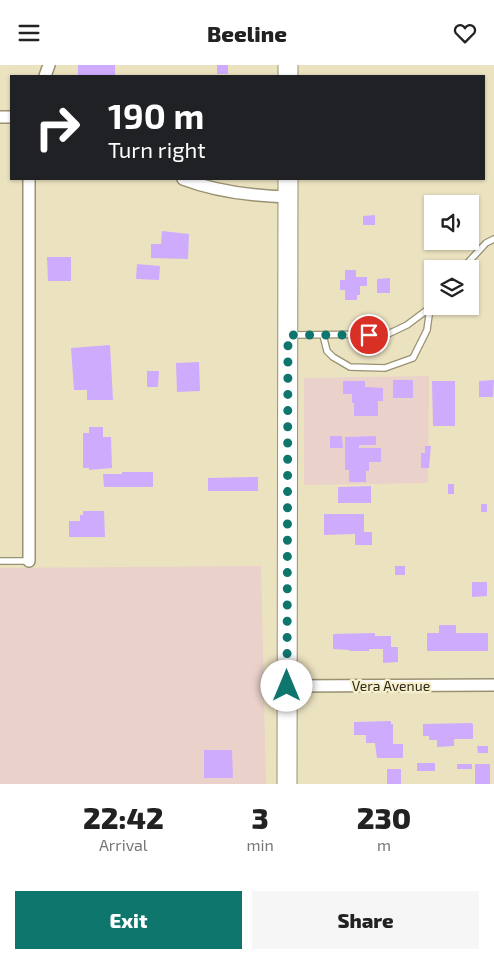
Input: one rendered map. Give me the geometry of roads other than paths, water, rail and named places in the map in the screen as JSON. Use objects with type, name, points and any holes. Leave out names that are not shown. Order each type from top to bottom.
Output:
[{"type":"main road","points":[[287,784],[288,188]]},
{"type":"street","points":[[29,180],[29,561]]},
{"type":"street","points":[[186,180],[225,191],[256,196],[288,188]]},
{"type":"street","name":"Vera Avenue","points":[[287,686],[494,685]]},
{"type":"lane","points":[[470,260],[486,243],[494,239]]},
{"type":"lane","points":[[288,335],[388,334],[407,325],[424,312]]},
{"type":"lane","points":[[323,335],[327,351],[350,367],[385,368],[414,358],[427,330],[430,315]]},
{"type":"lane","points":[[0,561],[29,561]]}]
